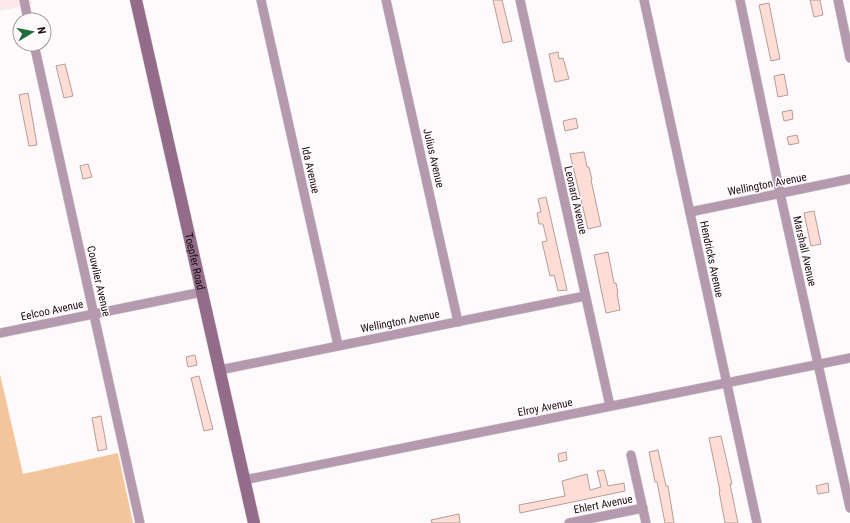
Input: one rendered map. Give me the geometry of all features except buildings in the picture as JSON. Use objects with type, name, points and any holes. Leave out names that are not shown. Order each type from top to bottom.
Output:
[{"type":"street","points":[[24,0],[26,12]]},
{"type":"street","name":"Toepfer Road","points":[[136,0],[254,523]]},
{"type":"street","name":"Ida Avenue","points":[[261,0],[338,345]]},
{"type":"street","name":"Julius Avenue","points":[[386,0],[458,322]]},
{"type":"street","name":"Leonard Avenue","points":[[520,0],[610,406]]},
{"type":"street","name":"Hendricks Avenue","points":[[644,0],[757,523]]},
{"type":"street","name":"Marshall Avenue","points":[[740,0],[780,193],[850,508]]},
{"type":"street","points":[[838,0],[850,58]]},
{"type":"street","name":"Couwlier Avenue","points":[[36,52],[140,523]]},
{"type":"street","name":"Wellington Avenue","points":[[690,212],[850,180]]},
{"type":"street","name":"Eelcoo Avenue","points":[[0,333],[202,292]]},
{"type":"street","name":"Wellington Avenue","points":[[220,370],[585,296]]},
{"type":"street","name":"Elroy Avenue","points":[[244,480],[850,358]]},
{"type":"street","points":[[631,455],[646,523]]},
{"type":"street","name":"Ehlert Avenue","points":[[569,523],[643,508]]},
{"type":"shaded area","points":[[0,0],[31,0],[32,4],[0,11]]},
{"type":"shaded area","points":[[0,374],[23,474],[118,453],[133,523],[0,523]]}]
